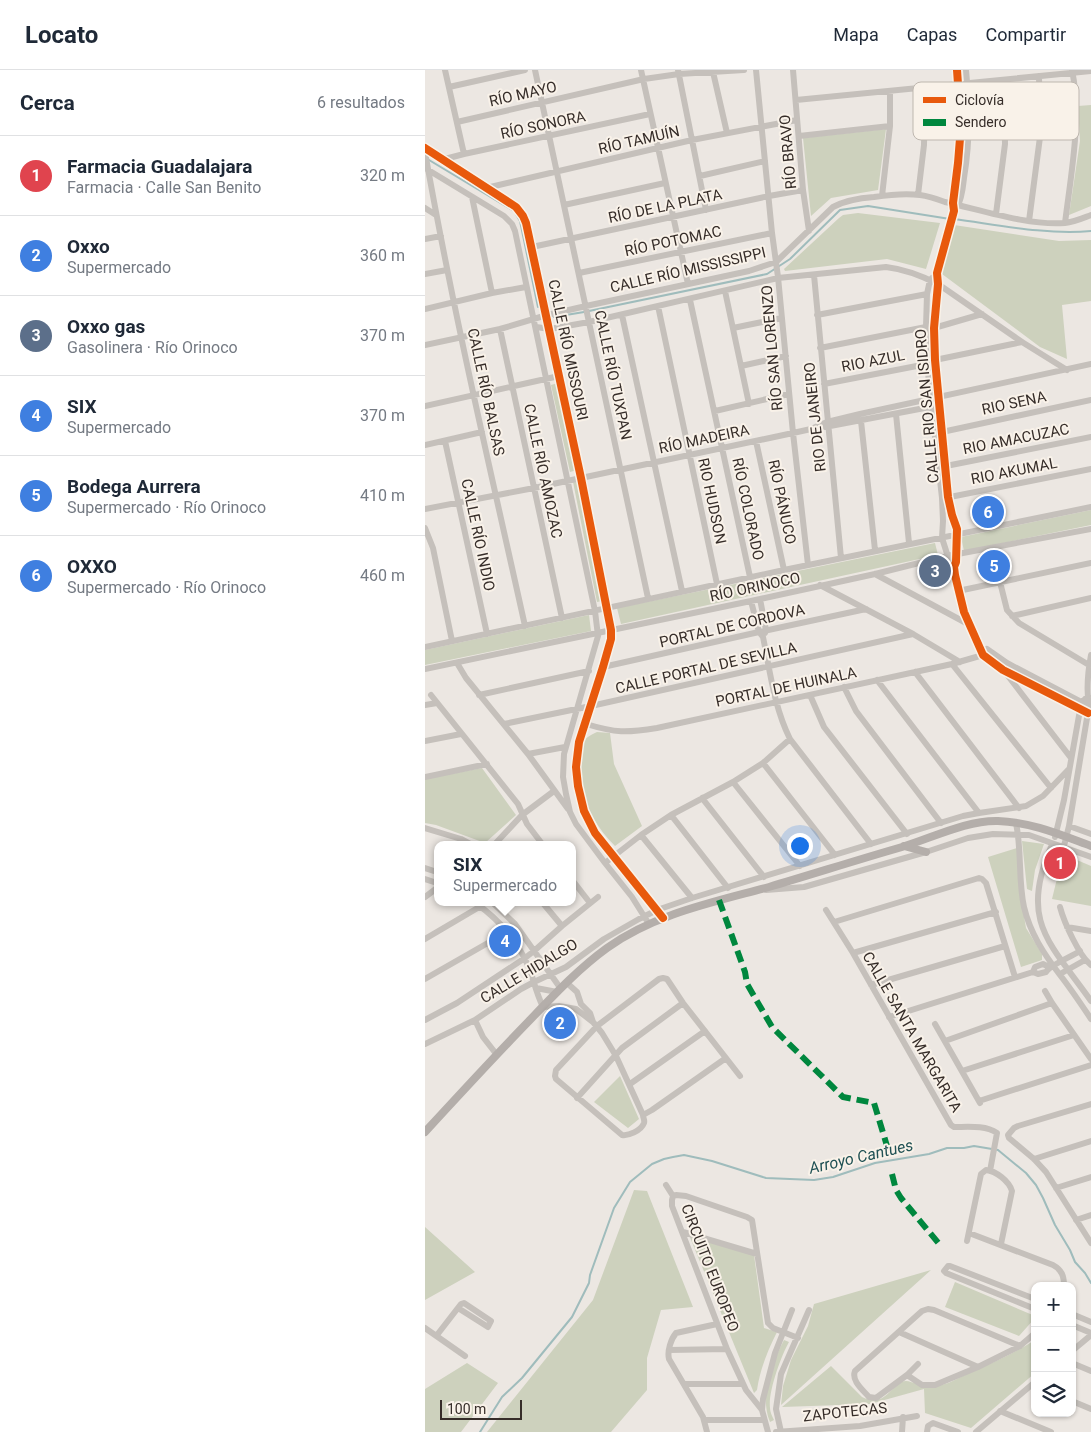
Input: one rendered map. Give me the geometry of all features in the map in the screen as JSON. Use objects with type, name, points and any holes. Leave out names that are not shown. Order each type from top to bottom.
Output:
[{"type":"main road","points":[[425,1132],[497,1054],[587,964],[607,948],[649,924],[663,918],[975,824],[998,821],[1044,828],[1091,846]]},
{"type":"main road","points":[[904,846],[926,852]]},
{"type":"street","points":[[445,70],[464,154]]},
{"type":"street","points":[[449,87],[525,70]]},
{"type":"street","name":"CALLE RÍO TUXPAN","points":[[535,70],[648,598]]},
{"type":"street","points":[[641,70],[688,284]]},
{"type":"street","name":"RÍO MAYO","points":[[457,122],[678,72],[743,70]]},
{"type":"street","name":"RÍO SAN LORENZO","points":[[756,70],[808,565]]},
{"type":"street","name":"RÍO BRAVO","points":[[793,70],[803,190],[809,232]]},
{"type":"street","points":[[980,82],[1072,71],[1091,71]]},
{"type":"street","points":[[678,72],[706,210]]},
{"type":"street","points":[[713,72],[727,133]]},
{"type":"street","points":[[1039,76],[1039,82]]},
{"type":"street","points":[[796,100],[913,89]]},
{"type":"street","points":[[882,196],[890,126],[891,92]]},
{"type":"street","name":"RÍO SONORA","points":[[441,160],[650,114]]},
{"type":"street","name":"RÍO TAMUÍN","points":[[486,188],[692,140],[797,120]]},
{"type":"street","points":[[799,136],[890,126]]},
{"type":"street","points":[[918,195],[924,140]]},
{"type":"street","points":[[956,204],[961,140]]},
{"type":"street","name":"CALLE RIO SAN ISIDRO","points":[[954,567],[957,529],[945,498],[935,406],[933,328],[938,284],[937,273],[965,172],[968,140]]},
{"type":"street","points":[[996,214],[1005,140]]},
{"type":"street","points":[[1029,221],[1040,140]]},
{"type":"street","points":[[1065,223],[1075,140]]},
{"type":"street","name":"CALLE RÍO MISSOURI","points":[[425,151],[519,210],[526,223],[550,329],[611,630],[611,639],[603,668],[579,742],[576,767],[578,786],[586,818],[595,833],[663,918]]},
{"type":"street","name":"CALLE RÍO BALSAS","points":[[425,151],[461,337],[525,626]]},
{"type":"street","points":[[700,176],[765,161]]},
{"type":"street","name":"CALLE RÍO MISSOURI","points":[[427,167],[504,216],[512,224],[515,232],[568,480],[598,633]]},
{"type":"street","points":[[564,205],[665,183]]},
{"type":"street","name":"RÍO DE LA PLATA","points":[[532,247],[803,190]]},
{"type":"street","name":"CALLE RÍO MISSISSIPPI","points":[[425,345],[500,329],[547,315],[777,265],[829,210],[838,204],[861,198],[918,195],[1029,221],[1065,223],[1091,215]]},
{"type":"street","points":[[472,197],[493,293]]},
{"type":"street","points":[[425,208],[436,215]]},
{"type":"street","name":"RÍO POTOMAC","points":[[579,273],[772,232]]},
{"type":"street","points":[[425,239],[441,236]]},
{"type":"street","points":[[536,327],[550,329],[622,315],[778,278],[886,268],[896,269],[938,284],[1022,342],[1067,370]]},
{"type":"street","points":[[425,274],[447,270]]},
{"type":"street","points":[[930,280],[937,273]]},
{"type":"street","name":"RIO DE JANEIRO","points":[[814,275],[841,558]]},
{"type":"street","name":"CALLE RIO SAN ISIDRO","points":[[930,280],[927,294],[927,364],[935,398]]},
{"type":"street","points":[[425,309],[526,287]]},
{"type":"street","points":[[725,291],[749,404]]},
{"type":"street","points":[[817,315],[927,294]]},
{"type":"street","name":"RÍO COLORADO","points":[[690,300],[750,577]]},
{"type":"street","name":"RIO HUDSON","points":[[657,306],[717,584]]},
{"type":"street","points":[[933,328],[982,314]]},
{"type":"street","points":[[622,315],[682,591]]},
{"type":"street","points":[[733,328],[782,318]]},
{"type":"street","points":[[821,348],[926,327]]},
{"type":"street","name":"CALLE RÍO AMOZAC","points":[[500,329],[562,618]]},
{"type":"street","points":[[935,360],[1022,342]]},
{"type":"street","points":[[741,366],[785,356]]},
{"type":"street","name":"RIO AZUL","points":[[824,384],[927,364]]},
{"type":"street","name":"RÍO MADEIRA","points":[[425,509],[793,433],[881,413],[935,398],[1091,364]]},
{"type":"street","points":[[425,406],[559,376]]},
{"type":"street","points":[[715,411],[789,394]]},
{"type":"street","name":"RIO SENA","points":[[942,432],[1091,400]]},
{"type":"street","name":"CALLE RIO SAN ISIDRO","points":[[935,406],[942,432],[946,466],[941,538]]},
{"type":"street","name":"RÍO MADEIRA","points":[[828,424],[861,421],[881,413],[896,414],[935,406]]},
{"type":"street","points":[[896,414],[909,543]]},
{"type":"street","points":[[861,421],[875,550]]},
{"type":"street","points":[[425,445],[482,432]]},
{"type":"street","name":"RIO AMACUZAC","points":[[946,466],[1091,437]]},
{"type":"street","name":"CALLE RÍO INDIO","points":[[445,441],[487,634]]},
{"type":"street","name":"RÍO PÁNUCO","points":[[756,441],[784,570]]},
{"type":"street","name":"RIO AKUMAL","points":[[945,498],[1091,468]]},
{"type":"street","name":"RÍO ORINOCO","points":[[425,647],[875,550],[1091,507]]},
{"type":"street","points":[[425,528],[433,548],[452,641]]},
{"type":"street","name":"RÍO ORINOCO","points":[[425,669],[761,599],[947,556],[1091,529]]},
{"type":"street","points":[[941,538],[950,563],[954,567],[958,591],[968,624],[986,653],[1003,670],[1071,758]]},
{"type":"street","points":[[958,591],[1091,563]]},
{"type":"street","points":[[875,574],[968,624]]},
{"type":"street","points":[[1000,582],[1007,610],[1012,616],[1026,628],[1089,665]]},
{"type":"street","points":[[820,585],[913,634],[960,662]]},
{"type":"street","points":[[1012,616],[1091,598]]},
{"type":"street","points":[[761,599],[763,633],[776,702],[790,739],[871,844]]},
{"type":"street","points":[[751,601],[763,633]]},
{"type":"street","name":"PORTAL DE CORDOVA","points":[[603,668],[865,609]]},
{"type":"street","points":[[598,633],[589,671],[565,747],[563,777],[566,794],[576,824],[632,897],[649,924]]},
{"type":"street","name":"CALLE PORTAL DE SEVILLA","points":[[503,724],[913,634]]},
{"type":"street","points":[[986,653],[1007,662],[1089,706]]},
{"type":"street","name":"PORTAL DE HUINALA","points":[[586,724],[615,732],[634,732],[657,728],[953,664],[986,653]]},
{"type":"street","points":[[1064,846],[1067,838],[1088,714],[1091,655]]},
{"type":"street","points":[[457,663],[479,695],[528,754],[571,812]]},
{"type":"street","points":[[953,664],[1051,788]]},
{"type":"street","points":[[1003,670],[1088,714]]},
{"type":"street","points":[[479,695],[589,671]]},
{"type":"street","points":[[915,672],[1019,808],[1033,803],[1069,769]]},
{"type":"street","points":[[877,680],[979,813]]},
{"type":"street","points":[[844,687],[856,711],[941,823]]},
{"type":"street","points":[[431,695],[518,804],[522,816],[540,841]]},
{"type":"street","points":[[810,695],[824,727],[907,834]]},
{"type":"street","points":[[1053,842],[1080,710],[1082,702],[1088,696]]},
{"type":"street","points":[[425,705],[437,703]]},
{"type":"street","points":[[425,741],[461,734]]},
{"type":"street","points":[[605,863],[671,815],[733,782],[763,762],[790,739]]},
{"type":"street","points":[[528,754],[565,747]]},
{"type":"street","points":[[763,762],[835,855]]},
{"type":"street","points":[[425,777],[487,764]]},
{"type":"street","points":[[733,782],[800,866]]},
{"type":"street","points":[[498,841],[522,816],[554,791]]},
{"type":"street","points":[[702,798],[764,876]]},
{"type":"street","name":"CALLE HIDALGO","points":[[425,1044],[475,1020],[521,989],[535,985],[570,965],[604,939],[657,910],[941,823],[979,813],[1019,808]]},
{"type":"street","points":[[671,815],[727,888]]},
{"type":"street","points":[[576,824],[586,818]]},
{"type":"street","points":[[1016,823],[1024,906],[1031,930],[1051,966],[1060,974],[1091,1019]]},
{"type":"street","points":[[1069,826],[1091,834]]},
{"type":"street","points":[[425,828],[463,841]]},
{"type":"street","points":[[755,890],[804,887],[981,835],[1029,834],[1091,856]]},
{"type":"street","points":[[641,836],[692,898]]},
{"type":"street","points":[[1064,846],[1051,847],[1042,870],[1037,898],[1039,916],[1045,934],[1062,962],[1091,1001]]},
{"type":"street","points":[[834,922],[979,878],[985,880],[1015,977]]},
{"type":"street","points":[[576,885],[590,903]]},
{"type":"street","points":[[425,1020],[457,1003],[525,958],[598,897]]},
{"type":"street","points":[[425,939],[481,906],[507,932],[525,958],[543,1007],[578,1006],[590,1013],[595,1024],[616,1056],[643,1115],[642,1127],[627,1136],[619,1133],[556,1079],[556,1070],[595,1024],[661,978],[667,979],[683,1003],[740,1076]]},
{"type":"street","points":[[496,906],[515,924],[550,975],[562,988]]},
{"type":"street","points":[[545,906],[562,926]]},
{"type":"street","points":[[1060,907],[1067,927],[1088,962],[1060,974]]},
{"type":"street","name":"CALLE SANTA MARGARITA","points":[[826,910],[853,953],[951,1125],[954,1127],[991,1129],[997,1133],[990,1171]]},
{"type":"street","points":[[853,953],[996,912]]},
{"type":"street","points":[[1067,927],[1091,931]]},
{"type":"street","points":[[425,979],[507,932]]},
{"type":"street","points":[[871,985],[1005,946]]},
{"type":"street","points":[[889,1017],[1033,972],[1035,967],[1043,964],[1051,966],[1062,962],[1080,951]]},
{"type":"street","points":[[535,985],[577,992],[578,1006]]},
{"type":"street","points":[[1045,990],[1091,1058]]},
{"type":"street","points":[[577,1098],[622,1048],[683,1003]]},
{"type":"street","points":[[945,1040],[1052,1003]]},
{"type":"street","points":[[475,1020],[483,1037],[497,1054]]},
{"type":"street","points":[[935,1024],[980,1102],[1091,1065]]},
{"type":"street","points":[[630,1084],[705,1031]]},
{"type":"street","points":[[962,1071],[1074,1035]]},
{"type":"street","points":[[643,1115],[725,1058]]},
{"type":"street","points":[[1091,1104],[1018,1126],[1008,1135],[1046,1172],[1091,1243]]},
{"type":"street","points":[[1034,1159],[1091,1140]]},
{"type":"street","points":[[967,1241],[981,1174],[986,1170],[1007,1182],[1011,1190],[1001,1244]]},
{"type":"street","points":[[1056,1188],[1091,1177]]},
{"type":"street","points":[[667,1185],[673,1196]]},
{"type":"street","name":"CIRCUITO EUROPEO","points":[[762,1410],[743,1384],[727,1349],[672,1206],[673,1196],[686,1196],[750,1218],[753,1222],[766,1319],[770,1326],[798,1338]]},
{"type":"street","points":[[1076,1220],[1091,1215]]},
{"type":"street","points":[[683,1232],[757,1254]]},
{"type":"street","points":[[969,1233],[1057,1267],[1062,1273],[1063,1282]]},
{"type":"street","points":[[1031,1297],[950,1266],[946,1268],[946,1274],[1031,1307]]},
{"type":"street","points":[[437,1335],[461,1304],[466,1303],[491,1321],[488,1327],[458,1308]]},
{"type":"street","points":[[918,1364],[879,1396],[873,1398],[869,1397],[854,1380],[853,1376],[855,1371],[922,1311],[928,1309],[1019,1346]]},
{"type":"street","points":[[768,1432],[762,1410],[765,1391],[771,1367],[793,1310]]},
{"type":"street","points":[[779,1432],[776,1400],[781,1374],[809,1310]]},
{"type":"street","points":[[1076,1316],[1091,1322]]},
{"type":"street","points":[[707,1432],[705,1420],[669,1360],[669,1350],[673,1337],[678,1331],[717,1324]]},
{"type":"street","points":[[1076,1327],[1091,1334],[1076,1347]]},
{"type":"street","points":[[425,1328],[465,1356]]},
{"type":"street","points":[[899,1332],[978,1367]]},
{"type":"street","points":[[907,1374],[922,1385],[935,1385],[978,1367],[1019,1346],[1031,1336]]},
{"type":"street","points":[[669,1350],[727,1349]]},
{"type":"street","points":[[1076,1365],[1091,1371]]},
{"type":"street","points":[[685,1384],[743,1384]]},
{"type":"street","points":[[976,1432],[1031,1386]]},
{"type":"street","points":[[1076,1403],[1091,1409]]},
{"type":"street","points":[[1000,1411],[1051,1432]]},
{"type":"street","name":"ZAPOTECAS","points":[[779,1432],[860,1426],[917,1416]]},
{"type":"street","points":[[902,1432],[903,1417]]},
{"type":"street","points":[[705,1420],[764,1420]]},
{"type":"street","points":[[927,1432],[930,1424],[958,1432]]},
{"type":"green space","points":[[1091,105],[1091,206],[1069,215],[1080,141],[1079,106]]},
{"type":"green space","points":[[886,129],[878,190],[831,198],[811,216],[803,138]]},
{"type":"green space","points":[[858,213],[940,223],[926,269],[887,259],[785,271],[784,269],[839,218],[843,215]]},
{"type":"green space","points":[[954,225],[1059,241],[1091,240],[1091,301],[1062,305],[1067,359],[1040,347],[942,274]]},
{"type":"green space","points":[[558,383],[577,470],[570,472],[551,385]]},
{"type":"green space","points":[[578,481],[602,601],[597,602],[573,482]]},
{"type":"green space","points":[[1091,510],[1091,525],[964,551],[961,537]]},
{"type":"green space","points":[[935,543],[938,555],[621,624],[617,608]]},
{"type":"green space","points":[[589,615],[591,631],[425,665],[425,650]]},
{"type":"green space","points":[[597,732],[610,733],[614,764],[642,826],[615,846],[593,818],[579,781],[581,745],[587,738]]},
{"type":"green space","points":[[482,768],[516,815],[487,841],[480,841],[436,825],[425,823],[425,779]]},
{"type":"green space","points":[[1022,841],[1044,844],[1035,870],[1032,891],[1027,889]]},
{"type":"green space","points":[[1017,848],[1021,898],[1026,928],[1042,954],[1042,960],[1021,967],[988,857]]},
{"type":"green space","points":[[1063,854],[1091,866],[1091,906],[1052,899]]},
{"type":"green space","points":[[620,1076],[639,1119],[628,1128],[594,1102]]},
{"type":"green space","points":[[634,1190],[647,1191],[693,1307],[661,1310],[647,1358],[647,1390],[611,1432],[487,1432],[593,1300]]},
{"type":"green space","points":[[425,1227],[475,1272],[425,1300]]},
{"type":"green space","points":[[689,1235],[754,1255],[764,1328],[777,1332],[765,1360],[757,1390],[754,1393]]},
{"type":"green space","points":[[931,1270],[781,1405],[783,1386],[791,1360],[808,1326],[814,1304]]},
{"type":"green space","points":[[955,1282],[1031,1314],[1031,1322],[1019,1336],[945,1307]]},
{"type":"green space","points":[[784,1340],[789,1342],[782,1356],[773,1384],[770,1408],[774,1420],[770,1422],[767,1412],[766,1391],[771,1369]]},
{"type":"green space","points":[[1031,1342],[1031,1376],[971,1428],[925,1413],[924,1389],[870,1404],[782,1407],[831,1366],[862,1397],[877,1400],[888,1394],[901,1382],[940,1385],[1010,1354]]},
{"type":"green space","points":[[467,1363],[498,1383],[461,1432],[425,1432],[425,1389]]},
{"type":"waterway","points":[[429,160],[514,211],[520,221],[538,307]]},
{"type":"waterway","points":[[589,311],[767,274],[790,259],[840,210],[868,206],[950,219]]},
{"type":"waterway","points":[[954,219],[1040,231],[1091,231]]},
{"type":"waterway","points":[[554,317],[584,312]]},
{"type":"waterway","name":"Arroyo Cantues","points":[[480,1432],[502,1397],[522,1378],[572,1317],[589,1283],[590,1275],[614,1208],[630,1182],[652,1164],[664,1159],[684,1155],[712,1161],[766,1178],[814,1180],[833,1177],[875,1163],[929,1154],[947,1148],[974,1146],[998,1150],[1026,1173],[1036,1185],[1075,1262],[1091,1283]]},
{"type":"marked path","points":[[719,900],[745,972],[747,984],[772,1027],[843,1097],[874,1103],[887,1146]]},
{"type":"marked path","points":[[892,1174],[896,1190],[901,1198],[940,1245]]},
{"type":"cycle path","points":[[957,70],[958,82]]},
{"type":"cycle path","points":[[960,140],[953,203],[954,211],[937,273],[938,284],[934,328],[935,360],[948,497],[957,529],[955,575],[964,612],[983,655],[1003,670],[1088,713]]},
{"type":"cycle path","points":[[425,148],[516,207],[526,223],[581,478],[611,630],[611,639],[579,742],[576,767],[578,786],[584,811],[595,833],[663,918]]},
{"type":"place","name":"OXXO","points":[[988,512]]},
{"type":"place","name":"Bodega Aurrera","points":[[994,566]]},
{"type":"place","name":"Oxxo gas","points":[[935,571]]},
{"type":"place","name":"Farmacia Guadalajara","points":[[1060,863]]},
{"type":"place","name":"SIX","points":[[505,941]]},
{"type":"place","name":"Oxxo","points":[[560,1023]]}]
